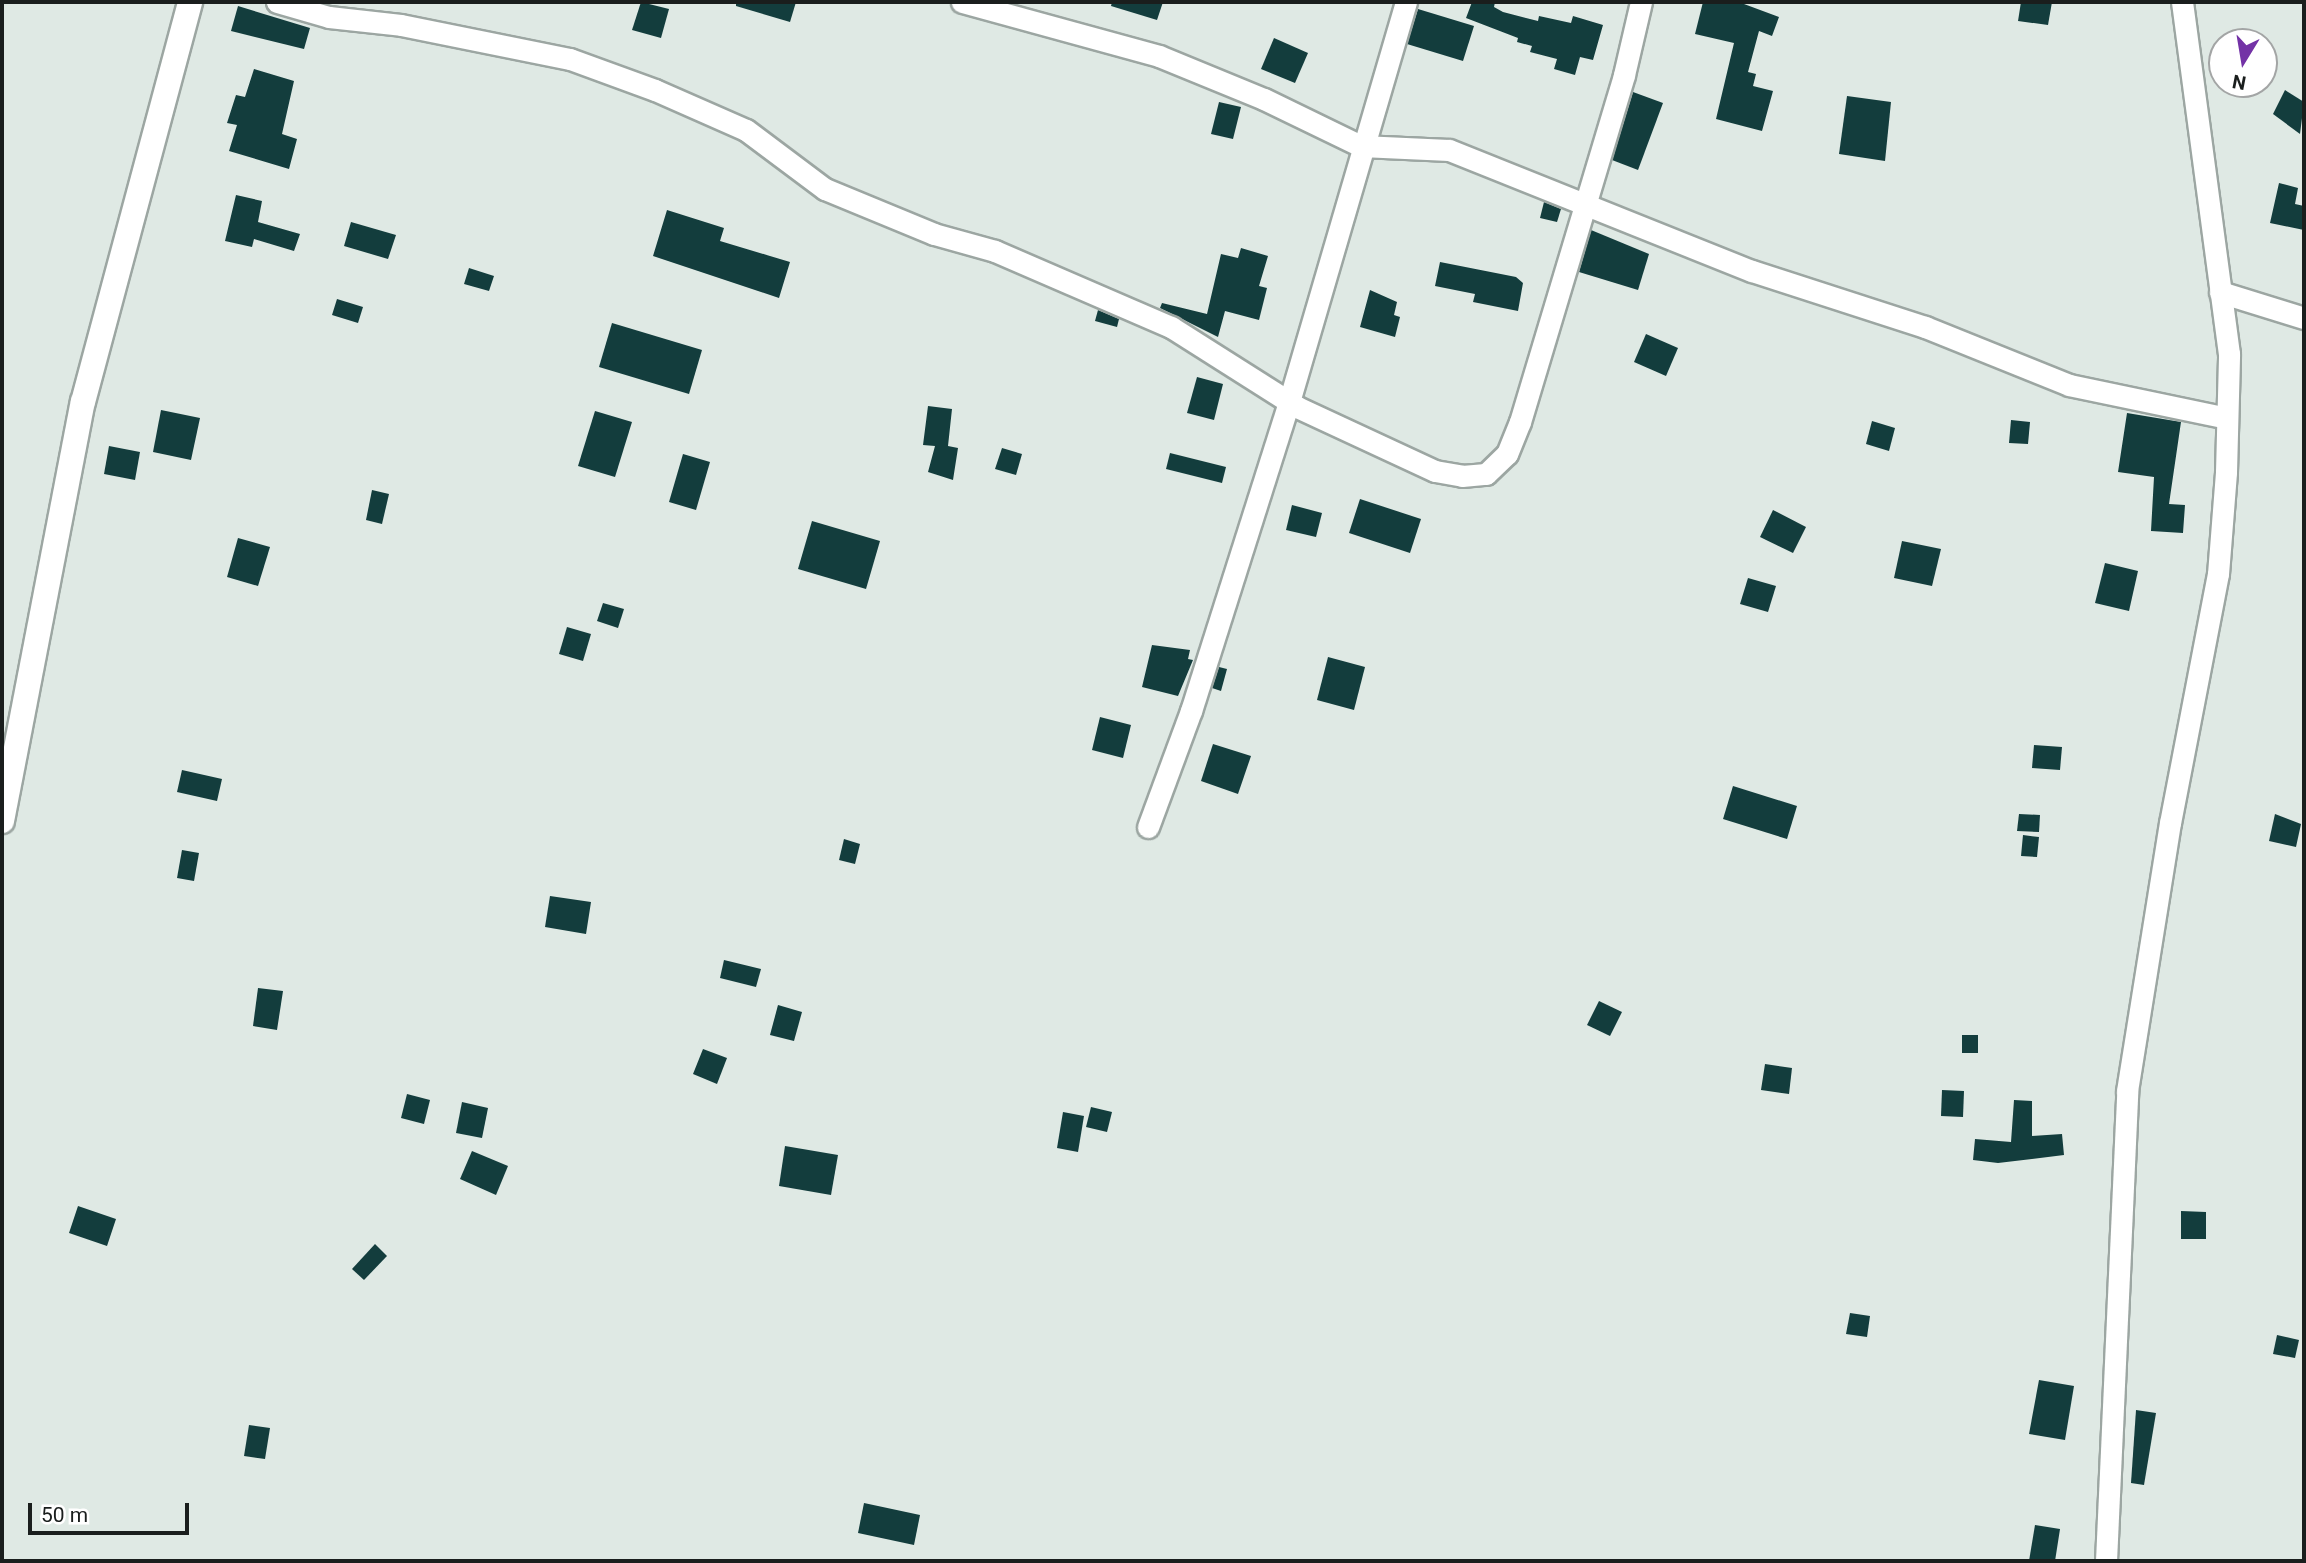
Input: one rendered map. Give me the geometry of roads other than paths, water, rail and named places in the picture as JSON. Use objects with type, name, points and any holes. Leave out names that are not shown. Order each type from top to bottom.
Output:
[{"type":"street","points":[[2,821],[83,402],[190,2]]},
{"type":"street","points":[[277,2],[330,17],[401,25],[570,59],[655,90],[746,130],[803,176],[853,201],[934,234],[995,251],[1195,338],[1245,378],[1289,402],[1435,471],[1486,474],[1507,454],[1520,422],[1587,201],[1641,2]]},
{"type":"street","points":[[961,2],[1159,55],[1264,99],[1361,146],[1449,150],[1587,201],[1752,271],[1925,327],[2069,385],[2227,418]]},
{"type":"street","points":[[1148,827],[1191,711],[1220,608],[1289,402],[1361,146],[1406,2]]},
{"type":"street","points":[[2106,1561],[2127,1091],[2170,823],[2218,574],[2227,418],[2228,354],[2182,2]]},
{"type":"street","points":[[2220,292],[2304,318]]}]
